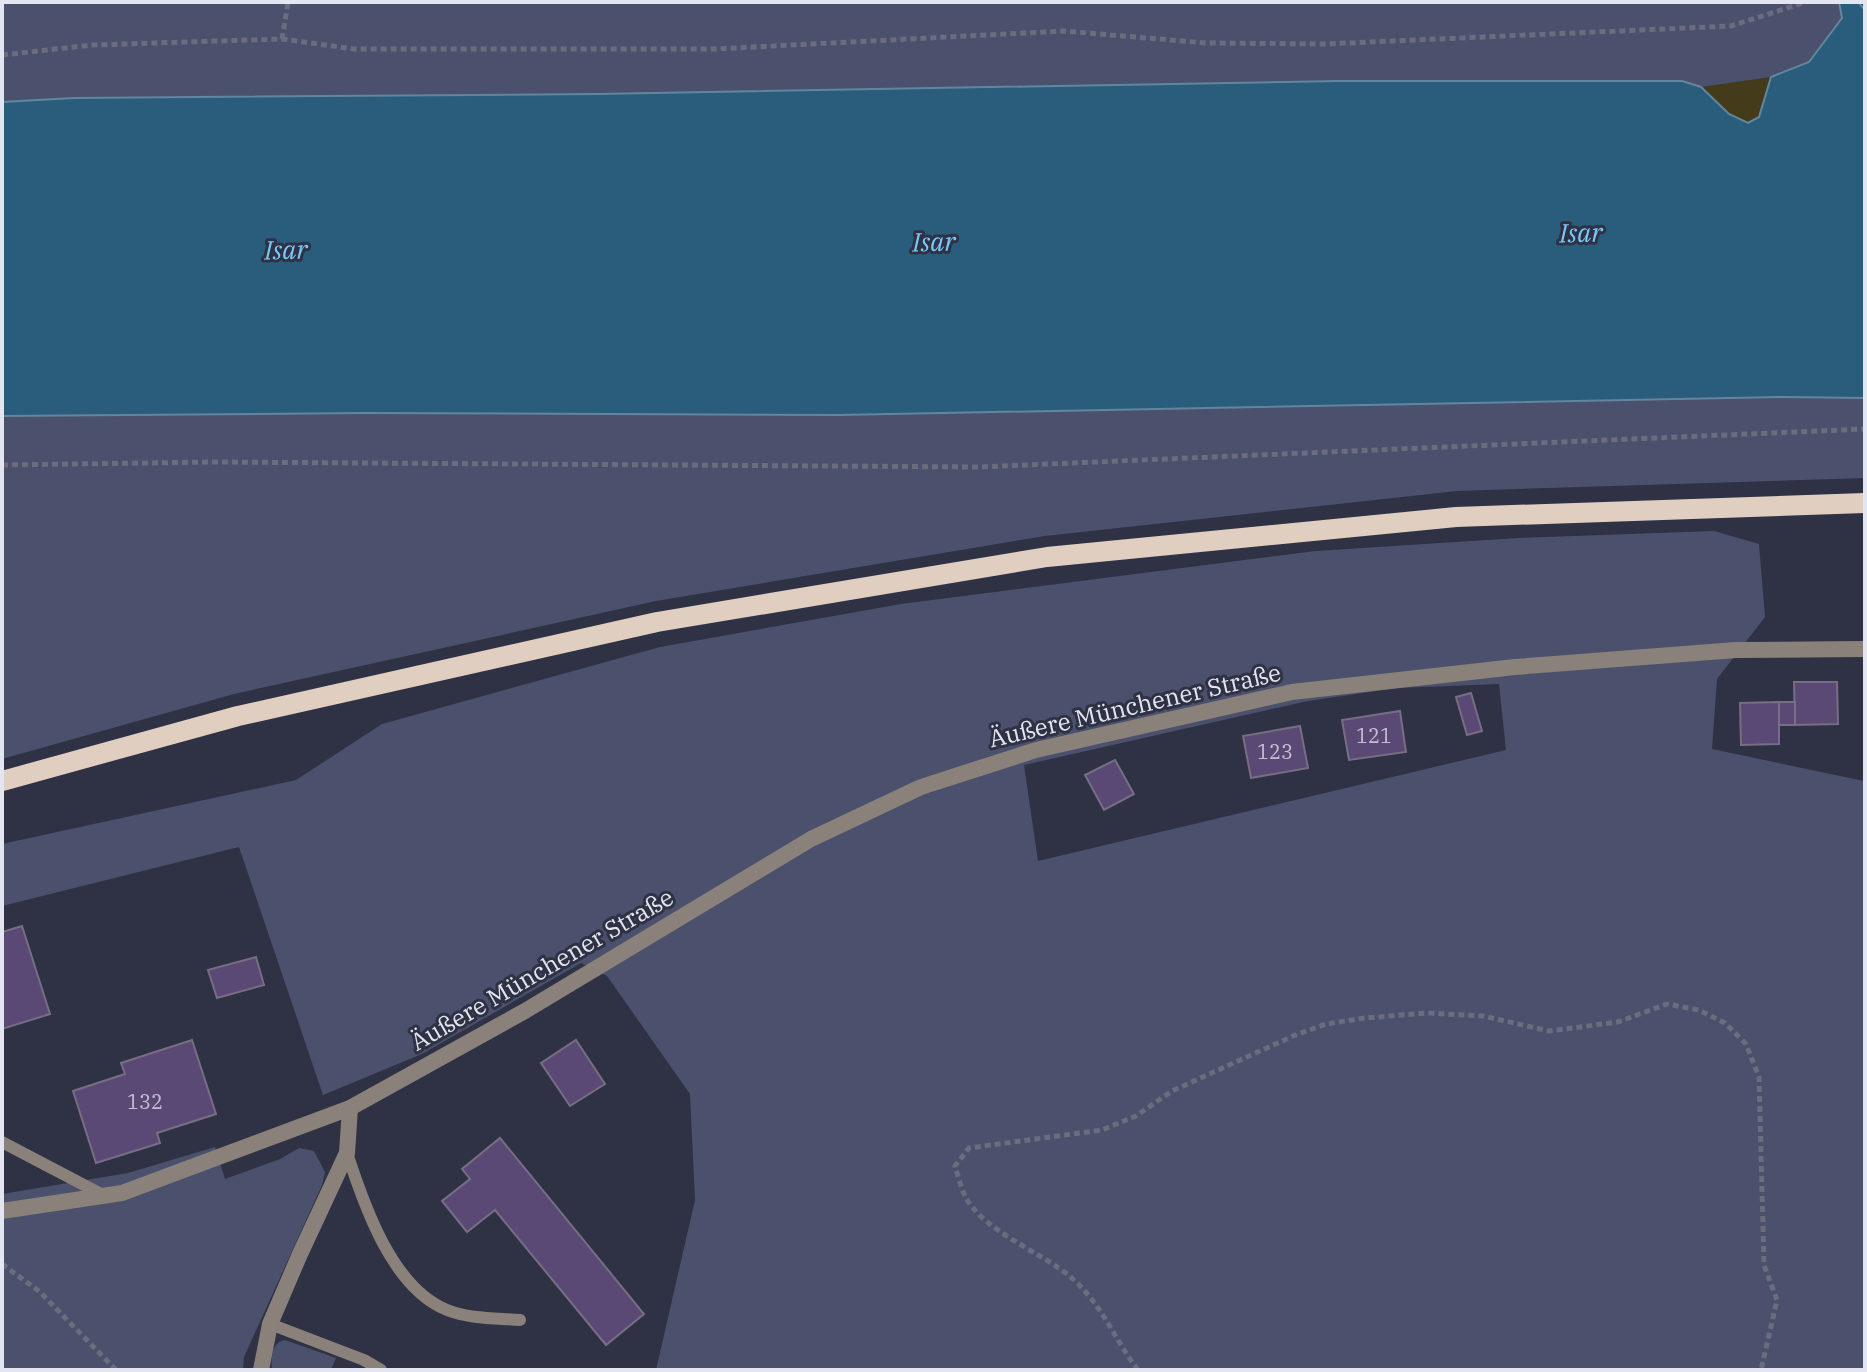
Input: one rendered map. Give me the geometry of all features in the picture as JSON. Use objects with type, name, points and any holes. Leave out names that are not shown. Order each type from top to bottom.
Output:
[{"type":"main road","points":[[2,781],[238,716],[657,622],[1047,557],[1456,517],[1865,503]]},
{"type":"street","name":"Äußere Münchener Straße","points":[[2,1211],[122,1193],[350,1108],[525,1011],[811,839],[921,787],[1036,750],[1292,692],[1515,667],[1736,650],[1865,649]]},
{"type":"street","points":[[261,1370],[270,1324],[347,1153],[350,1108]]},
{"type":"lane","points":[[2,1142],[103,1195]]},
{"type":"lane","points":[[347,1153],[363,1202],[396,1263],[419,1293],[445,1309],[468,1317],[520,1320]]},
{"type":"lane","points":[[270,1324],[364,1360],[381,1370]]},
{"type":"path","points":[[282,39],[288,2]]},
{"type":"path","points":[[1780,2],[1783,10]]},
{"type":"path","points":[[2,55],[92,45],[282,39],[354,49],[715,49],[1064,31],[1206,43],[1325,44],[1731,26],[1806,2]]},
{"type":"path","points":[[2,465],[214,462],[979,467],[1865,429]]},
{"type":"path","points":[[1138,1370],[1100,1307],[1072,1278],[987,1221],[966,1198],[955,1166],[969,1148],[1102,1130],[1136,1116],[1172,1091],[1326,1024],[1427,1013],[1483,1016],[1549,1031],[1618,1022],[1667,1004],[1699,1010],[1725,1023],[1746,1044],[1759,1077],[1764,1265],[1777,1300],[1761,1370]]},
{"type":"path","points":[[2,1264],[40,1292],[116,1370]]},
{"type":"shaded area","points":[[2,2],[1839,2],[1842,18],[1809,62],[1771,77],[1701,87],[1682,81],[1338,81],[597,94],[74,98],[2,102]]},
{"type":"shaded area","points":[[1865,398],[1865,478],[1457,491],[1045,536],[656,601],[234,694],[2,759],[2,416]]},
{"type":"shaded area","points":[[1714,531],[1759,544],[1765,617],[1717,679],[1712,749],[1864,781],[1865,1370],[656,1370],[695,1200],[690,1094],[607,976],[581,963],[422,1054],[323,1095],[239,847],[2,906],[2,844],[296,780],[382,724],[660,647],[901,604],[1316,551],[1518,538]],"holes":[[[1499,684],[1506,750],[1038,861],[1024,765],[1308,701],[1397,688]]]},
{"type":"shaded area","points":[[215,1147],[225,1179],[280,1159],[299,1148],[314,1151],[325,1172],[322,1185],[244,1357],[243,1370],[2,1370],[2,1194],[128,1173]]},
{"type":"shaded area","points":[[285,1340],[336,1358],[331,1370],[272,1370],[274,1347]]},
{"type":"sand","points":[[1771,77],[1759,117],[1747,123],[1729,114],[1701,87]]},
{"type":"water","name":"Isar","points":[[1839,2],[1858,2],[1865,10],[1865,398],[839,415],[365,413],[2,416],[2,102],[74,98],[597,94],[1338,81],[1682,81],[1701,87],[1729,114],[1748,123],[1759,117],[1771,77],[1809,62],[1842,18]]},
{"type":"building","points":[[1794,682],[1837,682],[1838,724],[1795,725]]},
{"type":"building","points":[[1471,693],[1482,731],[1467,735],[1456,697]]},
{"type":"building","points":[[1779,702],[1795,702],[1795,725],[1779,725]]},
{"type":"building","points":[[1779,702],[1779,744],[1741,745],[1740,703]]},
{"type":"building","points":[[1400,711],[1406,752],[1349,760],[1342,720]]},
{"type":"building","points":[[1300,726],[1308,768],[1251,778],[1243,736]]},
{"type":"building","points":[[1115,760],[1134,794],[1104,810],[1085,775]]},
{"type":"building","points":[[22,926],[50,1014],[2,1029],[2,932]]},
{"type":"building","points":[[256,957],[264,985],[217,998],[208,970]]},
{"type":"building","points":[[192,1040],[216,1114],[157,1133],[160,1143],[96,1163],[73,1091],[125,1074],[121,1063]]},
{"type":"building","points":[[576,1040],[605,1084],[570,1106],[541,1063]]},
{"type":"building","points":[[500,1138],[644,1314],[606,1345],[495,1210],[467,1232],[442,1201],[470,1179],[462,1169]]}]
